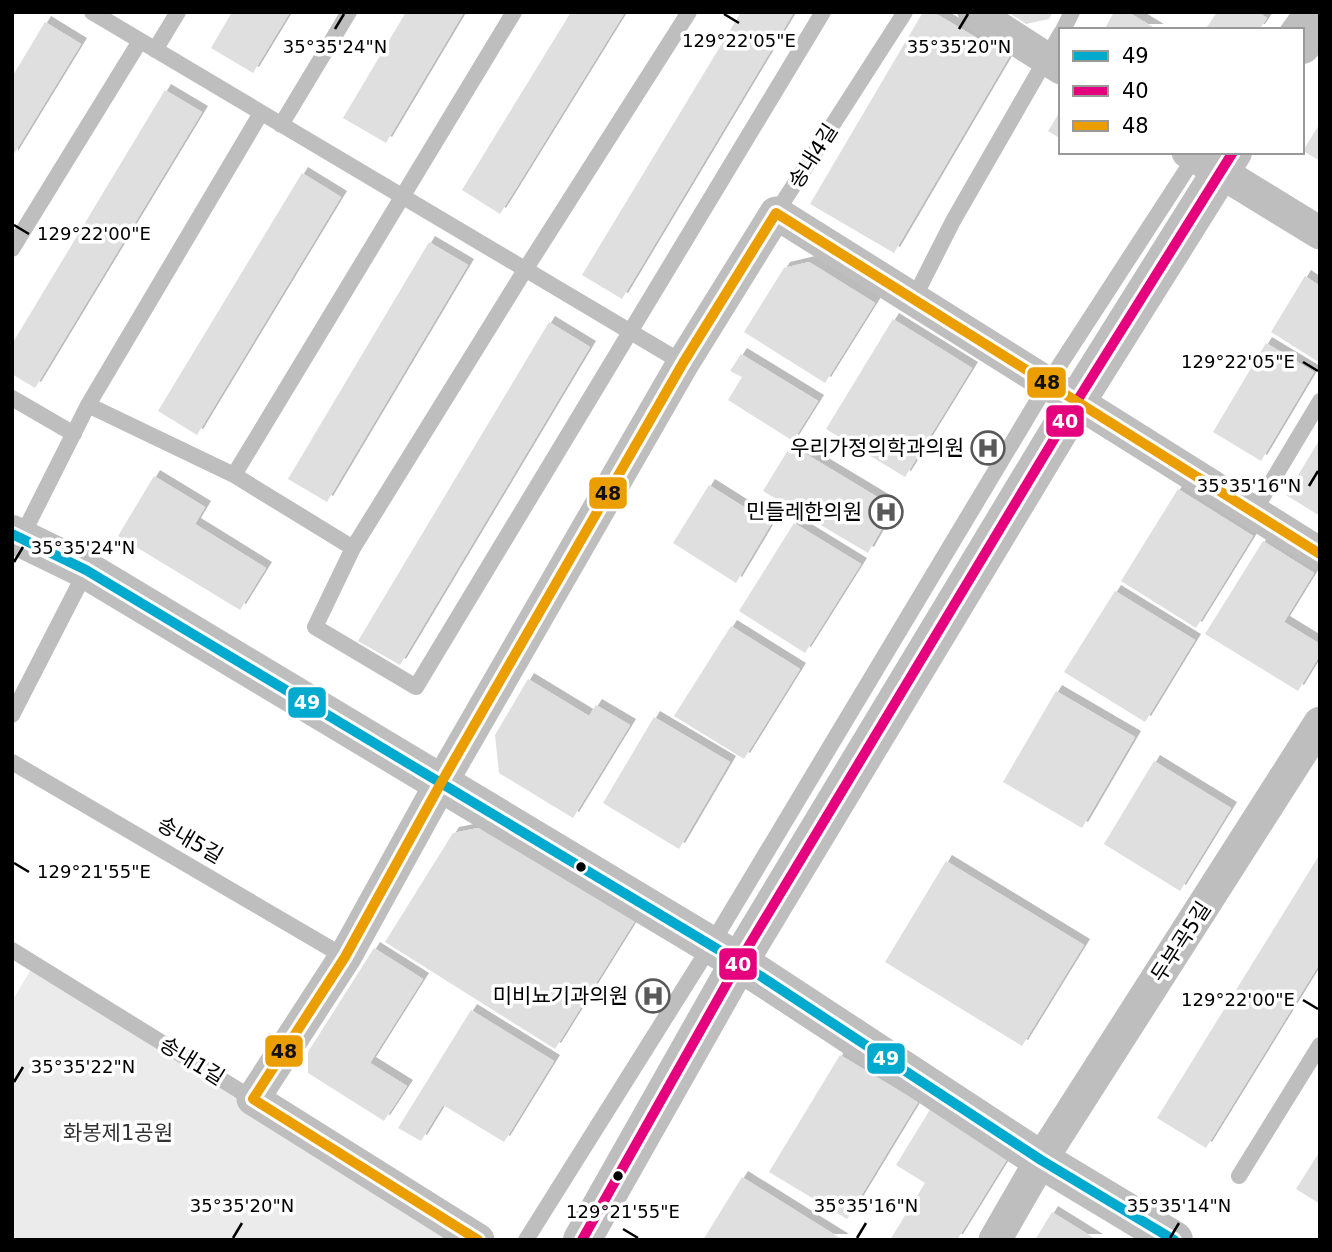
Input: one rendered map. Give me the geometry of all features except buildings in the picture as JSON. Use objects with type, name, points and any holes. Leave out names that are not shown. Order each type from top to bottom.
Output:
[{"type":"street","points":[[974,12],[1058,47]]},
{"type":"street","points":[[1304,42],[1320,19]]},
{"type":"street","points":[[582,1240],[725,953],[1062,392],[1207,157],[1320,233]]},
{"type":"street","points":[[776,213],[1320,554]]},
{"type":"street","name":"송내4길","points":[[253,1099],[345,957],[683,363],[776,213]]},
{"type":"street","points":[[17,536],[86,570],[725,953],[1041,1160],[1174,1240]]},
{"type":"street","name":"두부곡5길","points":[[995,1240],[1041,1160],[1320,723]]},
{"type":"street","name":"송내1길","points":[[253,1099],[478,1240]]},
{"type":"lane","points":[[92,12],[683,363]]},
{"type":"lane","points":[[155,50],[178,12]]},
{"type":"lane","points":[[282,125],[349,12]]},
{"type":"lane","points":[[234,475],[514,12]]},
{"type":"lane","points":[[689,12],[353,548],[315,627],[416,687],[823,12]]},
{"type":"lane","name":"송내4길","points":[[776,213],[905,12]]},
{"type":"lane","points":[[1289,28],[1301,12]]},
{"type":"lane","points":[[12,249],[140,41]]},
{"type":"lane","points":[[913,300],[953,221],[1058,47]]},
{"type":"lane","points":[[17,536],[88,405],[261,113]]},
{"type":"lane","points":[[12,398],[74,434]]},
{"type":"lane","points":[[1253,513],[1320,401]]},
{"type":"lane","points":[[88,405],[234,475],[353,548]]},
{"type":"lane","points":[[12,715],[86,570]]},
{"type":"lane","name":"송내5길","points":[[12,762],[345,957]]},
{"type":"lane","name":"송내1길","points":[[13,953],[253,1099]]},
{"type":"lane","points":[[526,1240],[725,953]]},
{"type":"lane","points":[[1239,1176],[1320,1045]]},
{"type":"green space","name":"화봉제1공원","points":[[38,958],[450,1240],[12,1240],[12,1001]]},
{"type":"transit line","name":"40","points":[[582,1240],[739,962],[1077,401],[1232,154]]},
{"type":"transit line","name":"48","points":[[478,1240],[253,1099],[345,957],[441,783],[683,363],[776,213],[1320,554]]},
{"type":"transit line","name":"49","points":[[12,534],[86,570],[739,962],[1041,1160],[1174,1240]]},
{"type":"place","name":"우리가정의학과의원","points":[[988,448]]},
{"type":"place","name":"민들레한의원","points":[[886,512]]},
{"type":"place","name":"미비뇨기과의원","points":[[653,996]]}]
